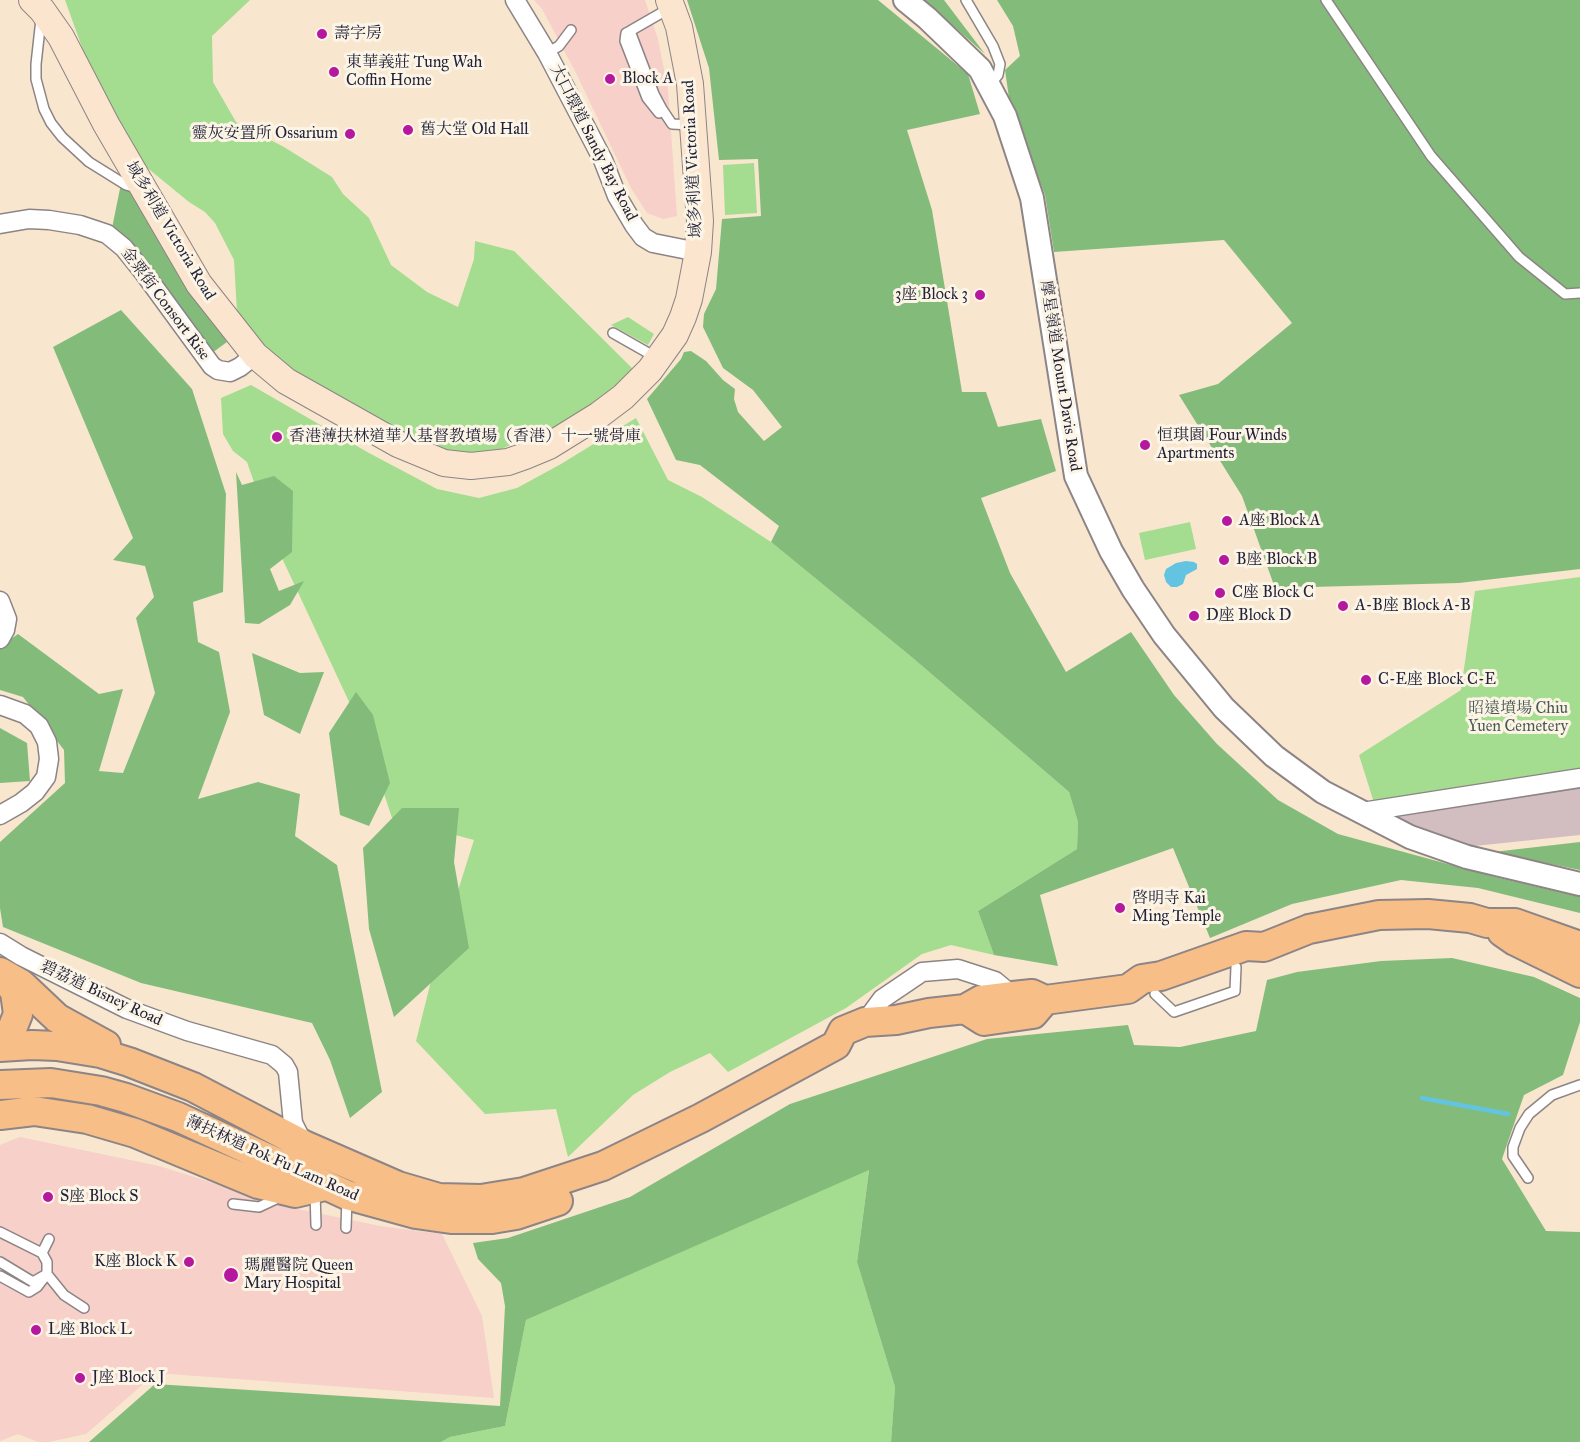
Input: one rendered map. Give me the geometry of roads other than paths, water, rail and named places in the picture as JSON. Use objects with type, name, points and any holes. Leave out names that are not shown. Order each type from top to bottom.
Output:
[{"type":"main road","name":"域多利道 Victoria Road","points":[[40,8],[61,37],[141,187],[199,284],[255,355],[286,381],[398,444],[444,463],[471,466],[508,462],[541,449],[564,437],[623,397],[638,384],[659,359],[675,335],[683,317],[698,252],[700,221],[683,125],[687,67],[679,27],[670,3]]},
{"type":"main road","name":"薄扶林道 Pok Fu Lam Road","points":[[1142,991],[1142,979],[1161,976],[1246,946],[1264,947],[1309,929],[1379,915],[1428,914],[1487,922],[1515,923],[1580,946]]},
{"type":"main road","name":"薄扶林道 Pok Fu Lam Road","points":[[1487,922],[1515,941],[1580,973]]},
{"type":"main road","name":"薄扶林道 Pok Fu Lam Road","points":[[0,1046],[32,1044],[69,1047],[100,1053],[158,1072],[193,1087],[246,1115],[302,1175],[389,1183],[437,1207],[451,1219],[492,1219],[543,1207],[585,1189],[603,1166],[700,1118],[836,1045],[843,1031],[865,1022],[896,1020],[928,1013],[965,1009],[981,1000],[1032,994],[1046,1000],[1142,991],[1167,992],[1250,964],[1264,947]]},
{"type":"main road","points":[[0,972],[15,992],[18,1014],[14,1028],[0,1046]]},
{"type":"main road","points":[[0,972],[21,984],[49,1012],[63,1022],[158,1072]]},
{"type":"main road","name":"薄扶林道 Pok Fu Lam Road","points":[[965,1009],[984,1021],[1033,1014],[1046,1000]]},
{"type":"main road","name":"薄扶林道 Pok Fu Lam Road","points":[[836,1045],[849,1047],[870,1039],[896,1020]]},
{"type":"main road","name":"薄扶林道 Pok Fu Lam Road","points":[[0,1084],[51,1083],[101,1091],[178,1117],[302,1175],[407,1212],[437,1207]]},
{"type":"main road","points":[[0,1115],[40,1112],[67,1115],[104,1124],[176,1149],[233,1176],[302,1175]]},
{"type":"street","name":"大口環道 Sandy Bay Road","points":[[515,0],[547,53],[603,160],[617,196],[634,225],[643,237],[652,243],[698,252]]},
{"type":"street","name":"摩星嶺道 Mount Davis Road","points":[[905,0],[980,69],[1005,116],[1032,198],[1076,476],[1107,543],[1133,589],[1164,635],[1224,708],[1274,756],[1323,792],[1410,837],[1467,857],[1580,884]]},
{"type":"street","name":"金粟街 Consort Rise","points":[[0,225],[20,220],[49,220],[80,225],[107,234],[124,248],[144,273],[212,366],[218,370],[231,372],[255,355]]},
{"type":"street","points":[[0,601],[7,619],[0,639]]},
{"type":"street","points":[[0,705],[25,714],[39,726],[47,742],[49,759],[45,777],[35,792],[0,815]]},
{"type":"street","points":[[1362,812],[1580,778]]},
{"type":"street","name":"碧荔道 Bisney Road","points":[[0,943],[96,995],[155,1020],[187,1032],[272,1055],[284,1065],[288,1072],[293,1123],[302,1175]]},
{"type":"street","points":[[865,1022],[882,999],[922,972],[958,969],[995,981],[1013,996]]},
{"type":"street","points":[[246,1115],[272,1114],[284,1102],[290,1087]]},
{"type":"lane","points":[[966,0],[993,46],[1000,64],[998,75],[989,87]]},
{"type":"lane","points":[[1326,0],[1431,156],[1519,257],[1564,294],[1580,293]]},
{"type":"lane","points":[[670,3],[630,31],[654,94],[683,125]]},
{"type":"lane","points":[[40,8],[36,79],[44,109],[51,123],[62,138],[89,162],[126,185],[141,187]]},
{"type":"lane","points":[[547,53],[559,46],[571,30]]},
{"type":"lane","points":[[613,333],[659,359]]},
{"type":"lane","points":[[1528,1178],[1512,1152],[1520,1128],[1529,1114],[1552,1095],[1580,1085]]},
{"type":"lane","points":[[233,1204],[259,1207],[276,1199],[302,1175]]},
{"type":"lane","points":[[302,1175],[316,1225]]},
{"type":"lane","points":[[302,1175],[346,1228]]},
{"type":"lane","points":[[0,1232],[42,1253],[47,1262],[47,1274],[37,1287],[29,1292],[0,1276]]},
{"type":"lane","points":[[42,1253],[50,1239]]},
{"type":"lane","points":[[0,1262],[33,1282],[47,1274]]},
{"type":"lane","points":[[47,1274],[64,1295],[84,1308]]},
{"type":"water","points":[[1186,561],[1197,564],[1197,569],[1186,575],[1183,584],[1171,587],[1164,575],[1166,569],[1176,563]]},
{"type":"waterway","points":[[1422,1098],[1508,1114]]},
{"type":"place","name":"壽字房","points":[[322,34]]},
{"type":"place","name":"東華義莊 Tung Wah Coffin Home","points":[[334,72]]},
{"type":"place","name":"Block A","points":[[610,79]]},
{"type":"place","name":"舊大堂 Old Hall","points":[[408,130]]},
{"type":"place","name":"靈灰安置所 Ossarium","points":[[350,134]]},
{"type":"place","name":"3座 Block 3","points":[[980,295]]},
{"type":"place","name":"香港薄扶林道華人基督教墳場（香港）十一號骨庫","points":[[277,437]]},
{"type":"place","name":"恒琪園 Four Winds Apartments","points":[[1145,445]]},
{"type":"place","name":"A座 Block A","points":[[1227,521]]},
{"type":"place","name":"B座 Block B","points":[[1224,560]]},
{"type":"place","name":"C座 Block C","points":[[1220,593]]},
{"type":"place","name":"A-B座 Block A-B","points":[[1343,606]]},
{"type":"place","name":"D座 Block D","points":[[1194,616]]},
{"type":"place","name":"C-E座 Block C-E","points":[[1366,680]]},
{"type":"place","name":"啓明寺 Kai Ming Temple","points":[[1120,908]]},
{"type":"place","name":"S座 Block S","points":[[48,1197]]},
{"type":"place","name":"K座 Block K","points":[[189,1262]]},
{"type":"place","name":"瑪麗醫院 Queen Mary Hospital","points":[[231,1275]]},
{"type":"place","name":"L座 Block L","points":[[36,1330]]},
{"type":"place","name":"J座 Block J","points":[[80,1378]]},
{"type":"park label","name":"昭遠墳場 Chiu Yuen Cemetery","points":[[1518,718]]}]
